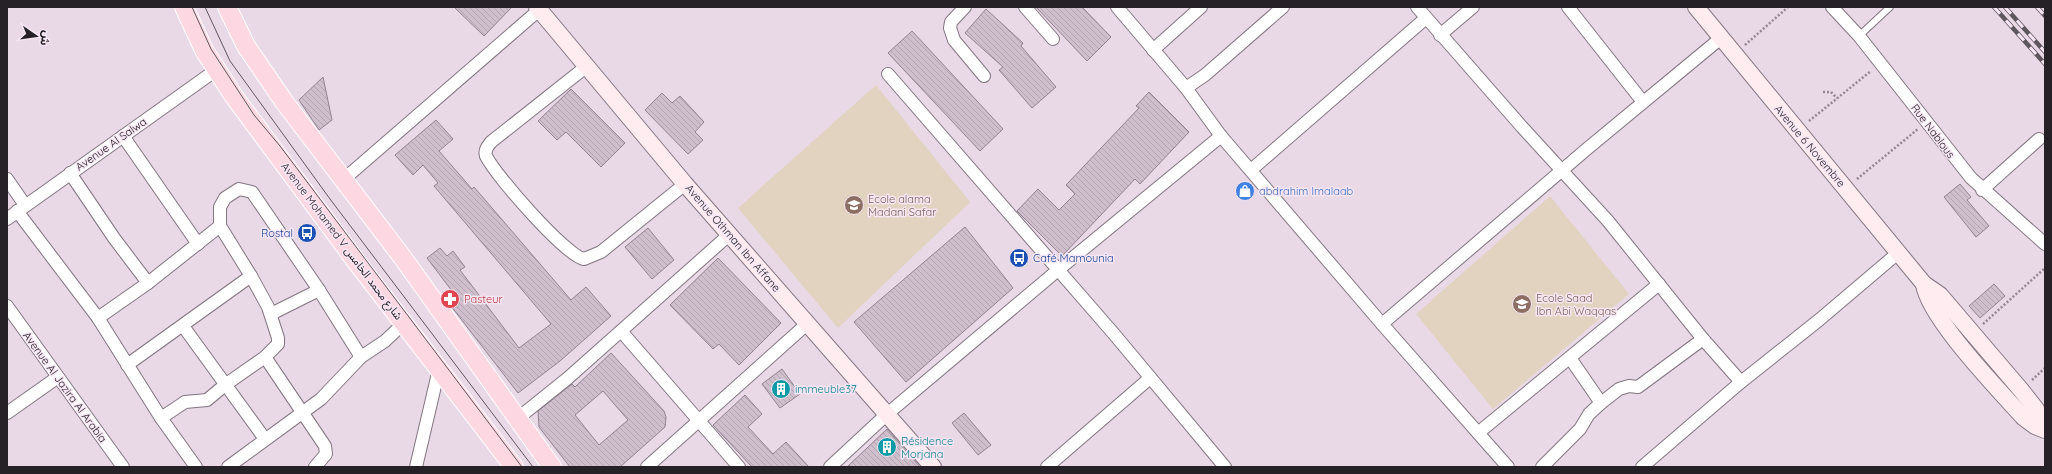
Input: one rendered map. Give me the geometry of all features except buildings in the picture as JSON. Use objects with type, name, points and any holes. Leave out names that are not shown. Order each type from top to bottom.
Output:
[{"type":"main road","name":"Avenue Mohamed V شارع محمد الخامس","points":[[184,7],[204,50],[216,70],[271,148],[514,467]]},
{"type":"main road","points":[[227,7],[246,46],[285,104],[403,258],[552,467]]},
{"type":"street","points":[[965,7],[951,22],[950,33],[954,40],[984,76]]},
{"type":"street","points":[[1025,7],[1053,39]]},
{"type":"street","points":[[1117,7],[1186,88],[1221,136],[1382,324],[1508,467]]},
{"type":"street","points":[[1153,50],[1201,7]]},
{"type":"street","points":[[1186,88],[1205,75],[1283,7]]},
{"type":"street","points":[[1417,7],[1440,35],[1608,221],[1703,339],[1741,382]]},
{"type":"street","points":[[1440,35],[1473,7]]},
{"type":"street","points":[[1568,7],[1643,102]]},
{"type":"street","name":"Avenue 6 Novembre","points":[[1696,7],[1924,284],[1940,295],[2036,409],[2045,429]]},
{"type":"street","name":"Rue Nablous","points":[[1832,7],[1881,63],[1956,163],[1982,190],[2045,244]]},
{"type":"street","points":[[343,180],[538,8]]},
{"type":"street","name":"Avenue Othman Ibn Affane","points":[[538,8],[686,184],[808,323],[886,415],[933,467]]},
{"type":"street","points":[[1251,170],[1426,18]]},
{"type":"street","points":[[1382,324],[1643,102],[1721,38]]},
{"type":"street","points":[[587,66],[491,142],[486,149],[486,156],[500,177],[532,214],[576,256],[584,259],[601,252],[686,184]]},
{"type":"street","name":"Avenue Al Salwa","points":[[7,219],[216,70]]},
{"type":"street","points":[[888,74],[1058,270],[1225,467]]},
{"type":"street","points":[[123,136],[198,244]]},
{"type":"street","points":[[830,467],[886,415],[1058,270],[1221,136]]},
{"type":"street","points":[[1982,190],[2039,139]]},
{"type":"street","points":[[70,173],[114,238],[148,283]]},
{"type":"street","points":[[7,179],[21,208],[98,318],[161,418],[196,467]]},
{"type":"street","points":[[161,418],[185,402],[207,400],[225,384],[265,357],[277,346],[279,342],[271,314],[251,276],[220,226],[219,215],[222,201],[232,192],[239,189],[249,190],[271,218],[361,357]]},
{"type":"street","points":[[98,318],[148,283],[220,226]]},
{"type":"street","points":[[517,419],[621,331],[730,234]]},
{"type":"street","points":[[1642,467],[1741,382],[1819,320],[1898,253]]},
{"type":"street","points":[[127,365],[251,276]]},
{"type":"street","points":[[1478,433],[1659,284]]},
{"type":"street","name":"Avenue 6 Novembre","points":[[1924,284],[1932,306],[1949,331],[2023,417],[2030,423],[2045,429]]},
{"type":"street","points":[[271,314],[319,290]]},
{"type":"street","name":"Avenue Al Jazira Al Arabia","points":[[9,314],[58,377],[123,467]]},
{"type":"street","points":[[228,467],[321,399],[361,357],[385,341],[404,323]]},
{"type":"street","points":[[647,467],[808,323]]},
{"type":"street","points":[[183,326],[265,439]]},
{"type":"street","points":[[621,331],[739,467]]},
{"type":"street","points":[[1542,467],[1580,429],[1590,414],[1619,389],[1629,386],[1638,388],[1703,339]]},
{"type":"street","points":[[265,357],[326,450],[323,458],[315,467]]},
{"type":"street","points":[[1570,358],[1601,404]]},
{"type":"street","points":[[416,467],[439,369]]},
{"type":"street","points":[[7,414],[58,377]]},
{"type":"street","points":[[1047,467],[1150,378]]},
{"type":"lane","points":[[1858,36],[1890,7]]},
{"type":"path","points":[[1734,54],[1788,7]]},
{"type":"path","points":[[1797,131],[1881,63]]},
{"type":"path","points":[[1823,92],[1831,92],[1837,98]]},
{"type":"path","points":[[1846,188],[1926,122]]},
{"type":"path","points":[[1973,333],[2045,268]]},
{"type":"shaded area","name":"Ecole alama Madani Safar","points":[[876,85],[970,202],[838,328],[738,208]]},
{"type":"shaded area","name":"Ecole Saad Ibn Abi Waqqas","points":[[1550,196],[1629,294],[1493,409],[1416,314]]},
{"type":"tram line","points":[[192,7],[211,49],[254,115],[280,146],[522,467]]},
{"type":"tram line","points":[[205,7],[230,61],[330,199],[533,467]]},
{"type":"railway","points":[[1994,7],[2045,64]]},
{"type":"railway","points":[[2005,7],[2045,52]]},
{"type":"railway","points":[[2037,7],[2045,16]]},
{"type":"place","name":"abdrahim lmalaab","points":[[1245,191]]},
{"type":"place","name":"Ecole alama Madani Safar","points":[[854,205]]},
{"type":"place","name":"Rostal","points":[[307,233]]},
{"type":"place","name":"Café Mamounia","points":[[1019,258]]},
{"type":"place","name":"Pasteur","points":[[450,299]]},
{"type":"place","name":"Ecole Saad Ibn Abi Waqqas","points":[[1522,304]]},
{"type":"place","name":"immeuble37","points":[[781,389]]},
{"type":"place","name":"Résidence Morjana","points":[[887,447]]}]
